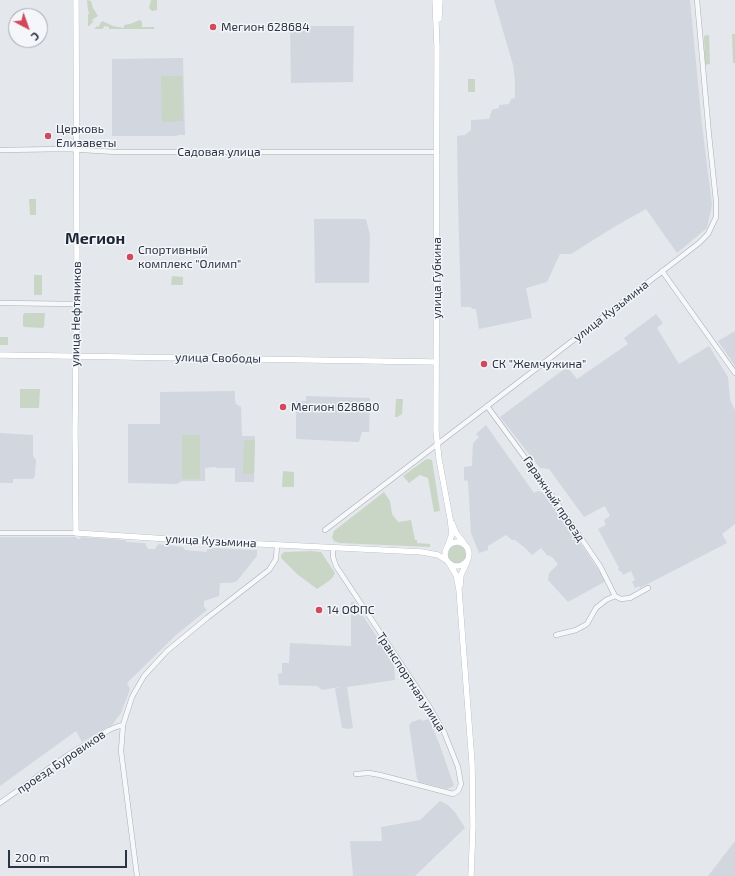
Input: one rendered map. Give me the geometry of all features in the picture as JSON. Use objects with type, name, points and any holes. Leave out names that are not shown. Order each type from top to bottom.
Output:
[{"type":"main road","name":"улица Нефтяников","points":[[76,0],[76,533]]},
{"type":"main road","name":"улица Губкина","points":[[435,0],[437,37],[437,445],[450,518]]},
{"type":"main road","name":"улица Губкина","points":[[437,37],[440,0]]},
{"type":"main road","name":"улица Свободы","points":[[0,355],[436,362]]},
{"type":"main road","points":[[450,518],[456,533],[469,551],[468,559],[461,575],[459,590]]},
{"type":"main road","points":[[450,518],[452,534],[444,553],[456,575],[459,590],[472,763],[473,826],[470,875]]},
{"type":"main road","name":"улица Кузьмина","points":[[76,533],[422,552]]},
{"type":"main road","points":[[422,552],[440,550],[456,541],[465,544]]},
{"type":"main road","points":[[422,552],[438,555],[455,566],[459,566],[468,559]]},
{"type":"street","name":"улица Кузьмина","points":[[325,530],[662,271],[704,238],[712,228],[716,217],[716,201],[697,0]]},
{"type":"street","name":"Садовая улица","points":[[0,150],[76,150],[116,152],[437,152]]},
{"type":"street","points":[[662,271],[735,373]]},
{"type":"street","points":[[0,303],[76,304]]},
{"type":"street","name":"Гаражный проезд","points":[[487,406],[540,478],[600,566],[615,596]]},
{"type":"street","name":"улица Кузьмина","points":[[0,533],[76,533]]},
{"type":"street","points":[[137,876],[122,762],[121,743],[123,725],[135,691],[140,682],[153,666],[181,639],[269,570],[276,559],[278,545]]},
{"type":"street","name":"Транспортная улица","points":[[333,548],[333,557],[336,566],[442,728],[458,767],[461,784],[458,792],[453,794],[380,775],[369,773],[356,774]]},
{"type":"street","points":[[556,635],[576,630],[587,624],[599,605],[615,596],[621,599],[630,598],[648,588]]},
{"type":"street","name":"проезд Буровиков","points":[[0,803],[68,755],[109,730],[123,725]]},
{"type":"shaded area","points":[[494,0],[690,0],[702,125],[712,205],[707,228],[677,253],[646,209],[571,254],[560,254],[547,282],[526,288],[532,318],[479,329],[476,309],[472,309],[471,307],[461,307],[457,136],[465,135],[471,130],[471,120],[489,119],[492,110],[499,108],[499,105],[509,104],[511,99],[515,98],[513,65]]},
{"type":"shaded area","points":[[290,26],[354,26],[353,82],[291,83]]},
{"type":"shaded area","points":[[183,58],[185,135],[112,136],[112,59]]},
{"type":"shaded area","points":[[314,219],[366,219],[370,235],[369,283],[315,283]]},
{"type":"shaded area","points":[[656,314],[663,323],[657,328],[679,364],[709,346],[728,377],[730,400],[735,410],[735,524],[722,534],[727,543],[640,588],[639,586],[635,588],[632,582],[635,580],[631,571],[623,575],[621,571],[620,572],[598,529],[606,525],[604,520],[610,516],[605,506],[584,517],[549,469],[540,468],[500,417],[567,367],[577,379],[628,344],[624,338]]},
{"type":"shaded area","points":[[735,331],[735,366],[718,341]]},
{"type":"shaded area","points":[[235,391],[236,404],[241,407],[242,436],[255,436],[254,482],[235,482],[235,468],[214,467],[205,468],[205,481],[182,481],[177,484],[128,483],[128,424],[160,424],[160,392]]},
{"type":"shaded area","points":[[306,396],[370,398],[369,432],[362,432],[359,442],[296,439],[296,401],[306,401]]},
{"type":"shaded area","points":[[486,425],[534,493],[537,491],[546,493],[606,581],[568,602],[548,580],[549,573],[558,564],[541,548],[532,555],[515,540],[512,540],[506,535],[488,546],[488,550],[479,553],[471,533],[468,481],[464,480],[464,467],[472,466],[473,443],[479,437],[476,434]]},
{"type":"shaded area","points":[[0,433],[33,435],[33,456],[36,460],[35,475],[33,479],[13,479],[13,483],[0,483]]},
{"type":"shaded area","points":[[0,537],[76,537],[77,539],[80,539],[81,537],[126,540],[126,542],[145,543],[148,549],[155,549],[158,544],[183,547],[185,550],[207,552],[207,549],[213,548],[257,550],[257,556],[237,581],[232,583],[220,583],[219,596],[204,601],[204,607],[207,610],[176,635],[127,683],[130,689],[121,713],[112,725],[82,742],[76,731],[0,786]]},
{"type":"shaded area","points":[[351,602],[354,602],[394,663],[395,680],[347,687],[353,728],[348,729],[342,728],[335,689],[339,687],[322,690],[317,686],[279,685],[278,674],[282,673],[282,663],[289,663],[290,643],[351,646]]},
{"type":"shaded area","points":[[421,719],[422,721],[429,719],[454,786],[447,789],[419,782],[417,779],[409,725],[412,722]]},
{"type":"shaded area","points":[[440,801],[448,805],[455,812],[465,828],[415,876],[353,876],[350,841],[382,841],[381,827],[420,820]]},
{"type":"shaded area","points":[[735,841],[735,876],[708,876]]},
{"type":"green space","points":[[87,0],[91,1],[98,16],[92,20],[93,22],[89,26],[89,12]]},
{"type":"green space","points":[[151,0],[157,0],[157,10],[152,11],[149,8]]},
{"type":"green space","points":[[140,20],[142,22],[142,27],[154,27],[154,29],[109,29],[109,27],[104,26],[103,29],[94,29],[97,26],[98,27],[102,21],[113,26],[124,28],[124,25]]},
{"type":"green space","points":[[732,34],[735,34],[735,63],[733,63]]},
{"type":"green space","points":[[709,35],[710,64],[705,65],[704,36]]},
{"type":"green space","points":[[161,76],[182,76],[183,121],[162,122]]},
{"type":"green space","points":[[468,79],[475,79],[475,92],[468,92]]},
{"type":"green space","points":[[29,199],[36,199],[36,215],[30,215]]},
{"type":"green space","points":[[34,275],[42,275],[42,295],[34,295]]},
{"type":"green space","points":[[172,276],[183,277],[183,285],[171,285]]},
{"type":"green space","points":[[25,313],[45,313],[43,328],[23,326],[23,315]]},
{"type":"green space","points":[[0,337],[8,337],[8,345],[0,345]]},
{"type":"green space","points":[[20,389],[40,389],[39,408],[20,408]]},
{"type":"green space","points":[[396,399],[403,399],[402,414],[395,417]]},
{"type":"green space","points":[[182,435],[200,435],[200,479],[182,479]]},
{"type":"green space","points":[[244,440],[255,440],[254,474],[243,474]]},
{"type":"green space","points":[[428,459],[432,460],[440,511],[434,512],[428,478],[420,475],[409,483],[403,476]]},
{"type":"green space","points":[[283,471],[294,472],[294,487],[282,487]]},
{"type":"green space","points":[[384,492],[390,501],[392,514],[398,522],[411,520],[417,543],[430,544],[430,547],[339,543],[334,541],[332,537],[334,531]]},
{"type":"green space","points":[[457,545],[463,548],[466,554],[463,560],[457,563],[451,560],[448,554],[451,548]]},
{"type":"green space","points":[[284,552],[321,552],[335,573],[329,581],[317,589],[297,574],[281,558],[281,555]]},
{"type":"place","name":"Мегион 628684","points":[[213,27]]},
{"type":"place","name":"Церковь Елизаветы","points":[[48,136]]},
{"type":"place","name":"Спортивный комплекс \"Олимп\"","points":[[130,257]]},
{"type":"place","name":"СК \"Жемчужина\"","points":[[484,364]]},
{"type":"place","name":"Мегион 628680","points":[[283,407]]},
{"type":"place","name":"14 ОФПС","points":[[319,610]]},
{"type":"district","name":"Мегион","points":[[95,239]]}]
